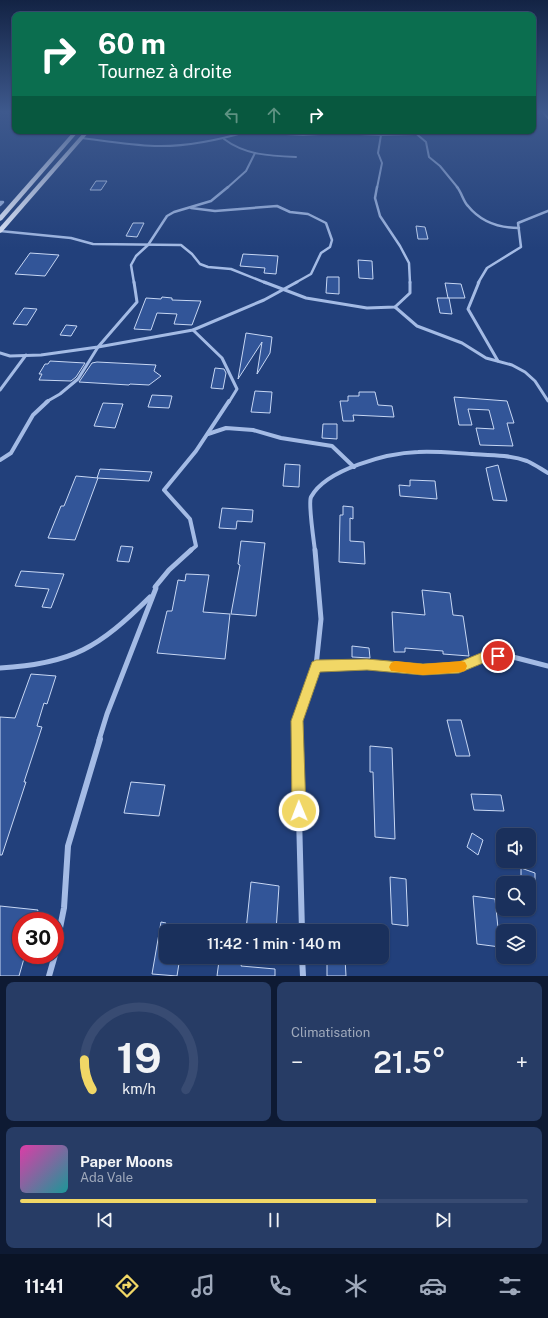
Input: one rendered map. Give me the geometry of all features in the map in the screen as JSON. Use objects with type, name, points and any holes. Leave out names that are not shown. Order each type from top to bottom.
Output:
[{"type":"main road","points":[[0,219],[54,158]]},
{"type":"main road","points":[[0,231],[65,158]]},
{"type":"street","points":[[0,460],[11,453],[33,415],[45,402],[60,394],[78,379],[98,347],[137,302],[131,265],[136,256],[148,245],[166,216],[174,212],[211,201],[246,171],[253,158]]},
{"type":"street","points":[[0,231],[71,238],[93,244],[181,245],[192,254],[200,264],[208,267],[231,269],[306,298],[367,308],[395,307],[410,293],[409,263],[400,246],[380,216],[375,198],[382,163],[378,158]]},
{"type":"street","points":[[430,158],[440,166],[450,178],[461,192],[467,205],[478,216],[497,226],[519,228]]},
{"type":"street","points":[[0,202],[3,202],[0,205]]},
{"type":"street","points":[[0,353],[10,356],[40,355],[98,347],[193,330],[264,300],[311,274],[321,253],[330,247],[332,240],[327,230],[326,223],[308,214],[290,212],[277,206],[215,211],[191,208]]},
{"type":"street","points":[[498,361],[468,309],[477,285],[487,268],[521,247],[518,223],[548,211]]},
{"type":"street","points":[[395,307],[417,326],[462,343],[486,358],[512,365],[525,372],[535,381],[548,401]]},
{"type":"street","points":[[64,912],[65,866],[68,846],[107,714],[156,588],[155,587],[165,574],[196,546],[190,519],[164,490],[196,451],[237,389],[222,358],[193,330]]},
{"type":"street","points":[[0,390],[26,355]]},
{"type":"street","points":[[208,434],[226,428],[253,430],[281,438],[332,446],[354,467]]},
{"type":"street","points":[[302,924],[297,721],[316,666],[321,619],[310,499],[314,491],[321,483],[354,467],[411,452],[496,456],[524,460],[548,473]]},
{"type":"street","points":[[0,668],[55,661],[75,654],[122,625],[152,596]]},
{"type":"street","points":[[316,666],[367,664],[423,669],[459,667],[488,656],[509,656],[548,666]]},
{"type":"street","points":[[49,976],[52,964]]},
{"type":"street","points":[[302,964],[303,976]]},
{"type":"building","points":[[96,181],[107,181],[101,190],[90,190]]},
{"type":"building","points":[[133,223],[144,223],[137,237],[126,236]]},
{"type":"building","points":[[416,226],[425,227],[428,239],[418,239]]},
{"type":"building","points":[[30,253],[59,255],[45,276],[15,274]]},
{"type":"building","points":[[243,254],[278,256],[276,274],[264,273],[265,268],[240,266]]},
{"type":"building","points":[[358,260],[372,261],[373,279],[359,278]]},
{"type":"building","points":[[327,277],[339,277],[339,294],[326,293]]},
{"type":"building","points":[[445,283],[461,284],[465,298],[448,298]]},
{"type":"building","points":[[162,297],[172,298],[172,300],[201,301],[192,325],[174,324],[177,314],[157,313],[151,330],[134,329],[146,298],[161,299]]},
{"type":"building","points":[[437,298],[449,298],[452,314],[440,313]]},
{"type":"building","points":[[24,308],[37,309],[27,325],[13,324]]},
{"type":"building","points":[[66,325],[77,326],[71,336],[60,335]]},
{"type":"building","points":[[246,333],[272,337],[270,353],[257,374],[262,342],[238,379]]},
{"type":"building","points":[[50,361],[85,363],[76,377],[71,381],[39,380],[42,374],[39,374],[45,364],[48,364]]},
{"type":"building","points":[[92,363],[156,365],[154,371],[161,376],[149,385],[79,382]]},
{"type":"building","points":[[215,368],[224,369],[226,373],[223,389],[211,388]]},
{"type":"building","points":[[255,391],[272,392],[270,413],[251,412]]},
{"type":"building","points":[[359,392],[375,392],[378,405],[392,406],[394,417],[353,415],[354,421],[343,421],[340,401],[348,401],[348,396],[359,396]]},
{"type":"building","points":[[152,395],[172,396],[169,408],[148,407]]},
{"type":"building","points":[[454,397],[507,401],[514,423],[507,423],[513,446],[480,445],[476,428],[494,429],[489,410],[468,409],[472,425],[459,425]]},
{"type":"building","points":[[103,403],[123,404],[115,428],[94,426]]},
{"type":"building","points":[[323,424],[337,424],[337,439],[322,438]]},
{"type":"building","points":[[285,464],[300,465],[299,487],[283,486]]},
{"type":"building","points":[[498,465],[507,501],[493,500],[486,468]]},
{"type":"building","points":[[100,469],[152,472],[149,481],[97,478]]},
{"type":"building","points":[[76,476],[98,478],[75,540],[48,538],[61,506],[64,506]]},
{"type":"building","points":[[410,480],[435,481],[437,499],[400,496],[399,485],[410,486]]},
{"type":"building","points":[[343,506],[353,507],[353,519],[350,518],[350,541],[364,542],[365,564],[339,562],[340,515],[343,515]]},
{"type":"building","points":[[222,508],[253,510],[252,522],[237,521],[236,529],[219,528]]},
{"type":"building","points":[[241,541],[265,543],[256,616],[231,614],[240,565],[238,564]]},
{"type":"building","points":[[121,546],[133,547],[129,562],[117,561]]},
{"type":"building","points":[[21,571],[64,574],[51,608],[42,607],[49,589],[15,586]]},
{"type":"building","points":[[186,574],[209,575],[203,612],[230,614],[225,659],[157,653],[167,611],[172,611],[178,580],[185,581]]},
{"type":"building","points":[[422,590],[450,593],[453,615],[463,616],[469,656],[443,654],[443,651],[405,648],[405,652],[394,652],[392,612],[425,615]]},
{"type":"building","points":[[352,646],[369,648],[370,658],[352,657]]},
{"type":"building","points":[[31,674],[56,676],[47,704],[44,703],[37,726],[42,727],[24,782],[26,782],[2,855],[0,855],[0,717],[15,718]]},
{"type":"building","points":[[447,720],[461,720],[470,756],[456,756]]},
{"type":"building","points":[[370,746],[392,748],[395,839],[375,837],[373,772],[370,772]]},
{"type":"building","points":[[131,782],[165,785],[159,816],[124,813]]},
{"type":"building","points":[[471,794],[501,795],[504,811],[474,810]]},
{"type":"building","points":[[472,833],[483,840],[478,855],[467,847]]},
{"type":"building","points":[[521,868],[535,873],[535,876],[521,876]]},
{"type":"building","points":[[390,877],[406,879],[408,926],[392,924]]},
{"type":"building","points":[[251,882],[279,886],[276,924],[247,924]]},
{"type":"building","points":[[473,896],[495,899],[498,924],[496,924],[496,946],[477,944]]},
{"type":"building","points":[[0,906],[38,910],[37,912],[12,912],[12,964],[22,964],[19,976],[0,976]]},
{"type":"building","points":[[159,934],[159,964],[179,964],[177,976],[152,974]]},
{"type":"building","points":[[219,964],[242,964],[241,966],[275,969],[275,976],[217,976]]},
{"type":"building","points":[[327,964],[345,964],[346,976],[327,976]]},
{"type":"slow traffic","points":[[395,667],[423,669],[461,666]]},
{"type":"route","points":[[299,811],[297,721],[316,666],[367,664],[423,669],[459,667],[488,656],[498,656]]}]
